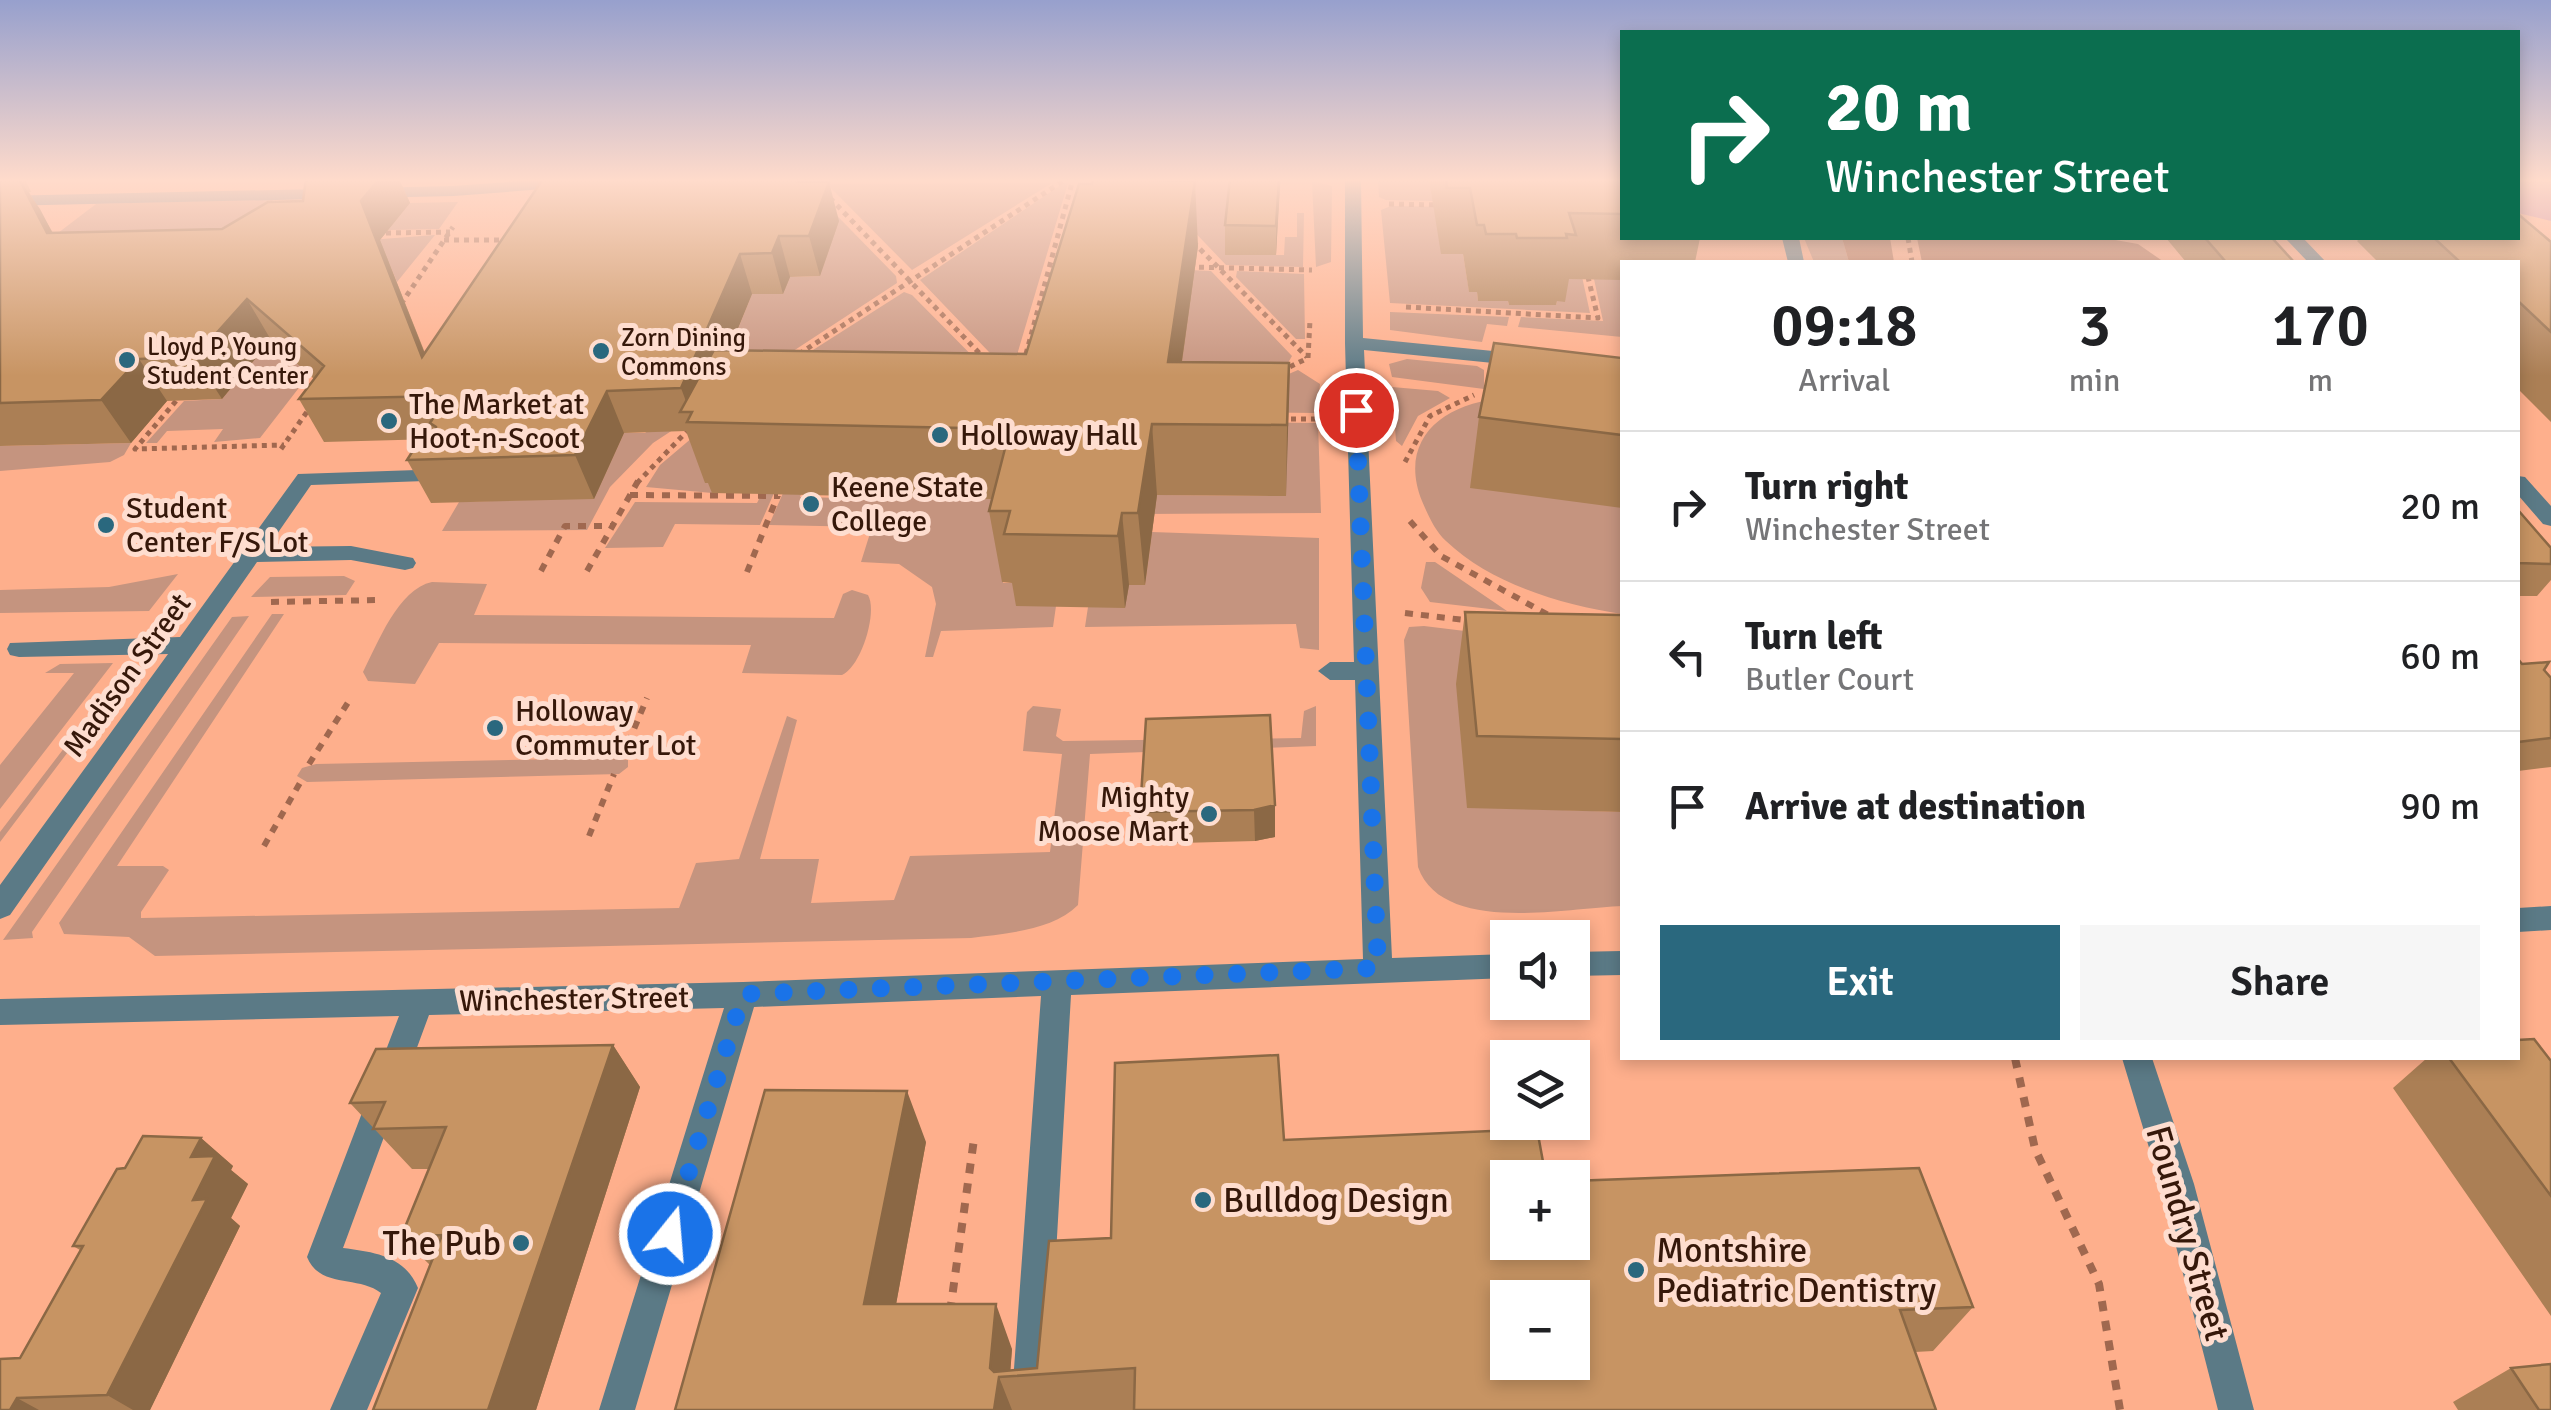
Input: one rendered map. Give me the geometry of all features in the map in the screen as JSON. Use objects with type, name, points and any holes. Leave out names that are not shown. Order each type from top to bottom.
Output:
[{"type":"street","points":[[1353,245],[1378,968]]},
{"type":"street","points":[[1354,343],[1545,362]]},
{"type":"street","name":"Madison Street","points":[[0,908],[305,479],[447,475]]},
{"type":"street","points":[[2520,484],[2551,519]]},
{"type":"street","points":[[253,555],[350,553],[405,563]]},
{"type":"street","points":[[19,649],[188,645]]},
{"type":"street","points":[[1330,671],[1365,671]]},
{"type":"street","points":[[2520,920],[2551,918]]},
{"type":"street","points":[[1590,964],[1620,963]]},
{"type":"street","name":"Winchester Street","points":[[0,1012],[743,994],[1490,966]]},
{"type":"street","points":[[1029,1410],[1057,981]]},
{"type":"street","points":[[618,1410],[743,994]]},
{"type":"street","points":[[348,1410],[401,1288],[390,1274],[373,1266],[332,1262],[324,1257],[419,1003]]},
{"type":"street","name":"Foundry Street","points":[[2138,1060],[2176,1184],[2236,1410]]},
{"type":"path","points":[[394,314],[441,245]]},
{"type":"path","points":[[874,245],[994,368]]},
{"type":"path","points":[[798,356],[964,245]]},
{"type":"path","points":[[1026,357],[1053,245]]},
{"type":"path","points":[[1196,245],[1319,368]]},
{"type":"path","points":[[1050,253],[1067,248]]},
{"type":"path","points":[[1400,307],[1598,318],[1585,263]]},
{"type":"path","points":[[1189,267],[1312,270]]},
{"type":"path","points":[[1272,375],[1308,358]]},
{"type":"path","points":[[1406,462],[1430,416],[1484,392]]},
{"type":"path","points":[[274,460],[317,398]]},
{"type":"path","points":[[176,401],[135,449],[284,445]]},
{"type":"path","points":[[1274,418],[1330,420]]},
{"type":"path","points":[[587,571],[642,474],[694,424]]},
{"type":"path","points":[[630,495],[778,495],[747,572]]},
{"type":"path","points":[[1410,520],[1441,556],[1562,623],[1548,626]]},
{"type":"path","points":[[541,571],[564,526],[612,526]]},
{"type":"path","points":[[271,602],[381,600]]},
{"type":"path","points":[[1394,612],[1482,622]]},
{"type":"path","points":[[622,758],[647,698]]},
{"type":"path","points":[[309,764],[349,701]]},
{"type":"path","points":[[589,836],[614,774]]},
{"type":"path","points":[[264,846],[301,781]]},
{"type":"path","points":[[2014,1060],[2035,1149],[2099,1284],[2120,1410]]},
{"type":"path","points":[[947,1329],[974,1138]]},
{"type":"shaded area","points":[[348,245],[427,245],[397,282],[389,263]]},
{"type":"shaded area","points":[[830,245],[865,245],[896,276],[897,283],[653,443],[610,487],[587,530],[442,531],[459,502],[594,498],[624,433],[645,433],[717,381],[752,294],[783,294],[789,277],[820,276]]},
{"type":"shaded area","points":[[887,245],[953,245],[912,270]]},
{"type":"shaded area","points":[[972,245],[1050,245],[1011,375],[920,280]]},
{"type":"shaded area","points":[[1207,245],[1234,245],[1234,255],[1284,255],[1285,245],[1303,245],[1303,267],[1226,265]]},
{"type":"shaded area","points":[[1315,245],[1331,245],[1331,262],[1316,267]]},
{"type":"shaded area","points":[[1384,245],[1443,245],[1441,253],[1463,254],[1469,291],[1477,292],[1478,301],[1556,305],[1569,245],[1575,245],[1590,313],[1390,303]]},
{"type":"shaded area","points":[[1807,245],[1844,245],[1848,260],[1813,260]]},
{"type":"shaded area","points":[[1844,245],[1891,245],[1894,260],[1848,260]]},
{"type":"shaded area","points":[[1918,245],[2139,245],[2161,260],[1922,260]]},
{"type":"shaded area","points":[[1591,265],[1620,276],[1620,337],[1518,327],[1521,317],[1603,321]]},
{"type":"shaded area","points":[[1189,270],[1211,271],[1292,356],[1288,363],[1178,411]]},
{"type":"shaded area","points":[[1237,271],[1304,274],[1305,339],[1296,339],[1236,277]]},
{"type":"shaded area","points":[[904,292],[912,295],[1003,387],[752,389]]},
{"type":"shaded area","points":[[297,308],[322,358],[260,438],[214,442],[223,429],[167,431],[157,443],[146,443],[184,401],[222,399]]},
{"type":"shaded area","points":[[1390,312],[1509,317],[1507,326],[1487,324],[1482,342],[1390,330]]},
{"type":"shaded area","points":[[1407,359],[1477,366],[1484,370],[1484,389],[1392,377],[1389,364]]},
{"type":"shaded area","points":[[1298,370],[1320,384],[1317,413],[1212,412],[1212,407]]},
{"type":"shaded area","points":[[1392,387],[1438,391],[1450,398],[1418,416],[1402,446],[1396,441]]},
{"type":"shaded area","points":[[1497,399],[1620,506],[1620,614],[1576,605],[1506,581],[1464,556],[1442,537],[1422,501],[1416,480],[1420,444],[1442,418]]},
{"type":"shaded area","points":[[712,421],[705,482],[717,483],[712,493],[646,487],[660,465]]},
{"type":"shaded area","points":[[1153,421],[1318,423],[1321,513],[1139,514],[1144,486],[1164,495],[1286,496]]},
{"type":"shaded area","points":[[131,443],[124,455],[110,462],[0,471],[0,446]]},
{"type":"shaded area","points":[[787,484],[805,485],[800,497],[886,499],[891,486],[1018,500],[1003,583],[1022,583],[1056,606],[1053,627],[941,631],[933,657],[925,657],[936,604],[932,587],[899,564],[861,562],[872,527],[769,525]]},
{"type":"shaded area","points":[[762,493],[774,493],[760,525],[675,524],[663,547],[605,548],[635,502],[757,503]]},
{"type":"shaded area","points":[[1152,532],[1319,538],[1319,650],[1300,648],[1296,624],[1085,627],[1088,607],[1129,585],[1145,585]]},
{"type":"shaded area","points":[[1426,562],[1435,562],[1507,611],[1430,602],[1421,588]]},
{"type":"shaded area","points":[[178,574],[149,611],[0,613],[0,590],[109,587]]},
{"type":"shaded area","points":[[344,576],[355,581],[346,595],[251,597],[270,577]]},
{"type":"shaded area","points":[[432,582],[487,584],[474,615],[834,618],[843,594],[852,590],[868,595],[871,614],[861,651],[842,675],[742,673],[751,645],[439,643],[415,684],[368,681],[363,672],[390,619],[409,595]]},
{"type":"shaded area","points":[[272,614],[284,614],[117,866],[163,866],[169,870],[141,912],[141,918],[679,908],[696,863],[739,859],[787,716],[797,720],[760,859],[819,859],[811,903],[894,900],[910,856],[1050,852],[1062,754],[1023,751],[1027,712],[1033,706],[1061,709],[1056,736],[1063,741],[1301,738],[1304,711],[1316,706],[1316,746],[1090,754],[1078,905],[1042,926],[1013,932],[971,938],[155,956],[129,937],[64,934],[59,923]]},
{"type":"shaded area","points":[[249,616],[32,932],[33,938],[3,940],[232,617]]},
{"type":"shaded area","points":[[1409,627],[1514,637],[1467,807],[1620,812],[1620,906],[1508,913],[1452,902],[1431,888],[1418,867],[1404,640]]},
{"type":"shaded area","points":[[113,663],[0,809],[0,765],[74,673],[45,673],[60,664]]},
{"type":"shaded area","points":[[126,667],[126,675],[0,842],[0,832]]},
{"type":"shaded area","points":[[628,760],[628,767],[619,774],[307,782],[297,776],[302,768],[316,764]]},
{"type":"building","points":[[0,245],[378,245],[422,357],[498,245],[775,245],[772,253],[740,254],[681,388],[607,391],[575,455],[407,460],[419,441],[435,440],[436,427],[430,423],[447,396],[299,399],[324,366],[247,299],[195,357],[139,359],[101,400],[0,403]]},
{"type":"building","points":[[1060,245],[1185,245],[1168,362],[1289,363],[1287,425],[1152,424],[1138,513],[1122,513],[1118,536],[1004,534],[1010,511],[989,511],[1010,429],[687,422],[692,412],[680,412],[714,350],[1026,354]]},
{"type":"building","points":[[2211,245],[2278,245],[2292,260],[2224,260]]},
{"type":"building","points":[[2441,245],[2551,245],[2551,332],[2520,303],[2520,260],[2458,260]]},
{"type":"building","points":[[1494,343],[1620,358],[1620,435],[1479,417]]},
{"type":"building","points":[[2520,512],[2551,548],[2551,564],[2520,563]]},
{"type":"building","points":[[1465,612],[1620,615],[1620,739],[1477,736]]},
{"type":"building","points":[[2520,662],[2549,662],[2544,670],[2551,678],[2551,738],[2520,742]]},
{"type":"building","name":"Mighty Moose Mart","points":[[1270,715],[1275,805],[1254,810],[1140,812],[1146,719]]},
{"type":"building","points":[[2534,1039],[2551,1061],[2551,1196],[2450,1060],[2520,1060],[2520,1040]]},
{"type":"building","points":[[613,1045],[488,1410],[373,1410],[442,1235],[401,1237],[446,1127],[373,1129],[385,1102],[350,1103],[376,1049]]},
{"type":"building","points":[[1278,1055],[1284,1140],[1490,1131],[1490,1140],[1539,1140],[1543,1160],[1490,1160],[1490,1260],[1590,1260],[1590,1180],[1919,1168],[1973,1307],[1900,1310],[1936,1410],[1134,1410],[1135,1368],[999,1377],[994,1410],[675,1410],[765,1090],[907,1091],[864,1304],[996,1304],[990,1368],[994,1372],[1037,1368],[1049,1241],[1111,1238],[1115,1063]]},
{"type":"building","points":[[143,1136],[201,1138],[191,1157],[215,1156],[193,1200],[207,1199],[107,1395],[17,1398],[10,1410],[0,1410],[0,1359],[20,1358],[83,1246],[73,1246],[117,1169],[125,1168]]},
{"type":"building","points":[[2551,1364],[2551,1410],[2539,1410],[2511,1368]]},
{"type":"place","name":"Zorn Dining Commons","points":[[601,351]]},
{"type":"place","name":"Lloyd P. Young Student Center","points":[[127,360]]},
{"type":"place","name":"The Market at Hoot-n-Scoot","points":[[389,421]]},
{"type":"place","name":"Holloway Hall","points":[[940,435]]},
{"type":"place","name":"Keene State College","points":[[811,504]]},
{"type":"place","name":"Student Center F/S Lot","points":[[106,525]]},
{"type":"place","name":"Holloway Commuter Lot","points":[[495,728]]},
{"type":"place","name":"Mighty Moose Mart","points":[[1209,814]]},
{"type":"place","name":"Bulldog Design","points":[[1203,1200]]},
{"type":"place","name":"The Pub","points":[[521,1243]]},
{"type":"place","name":"Montshire Pediatric Dentistry","points":[[1636,1270]]},
{"type":"route","points":[[670,1234],[743,994],[1378,968],[1356,410]]}]
